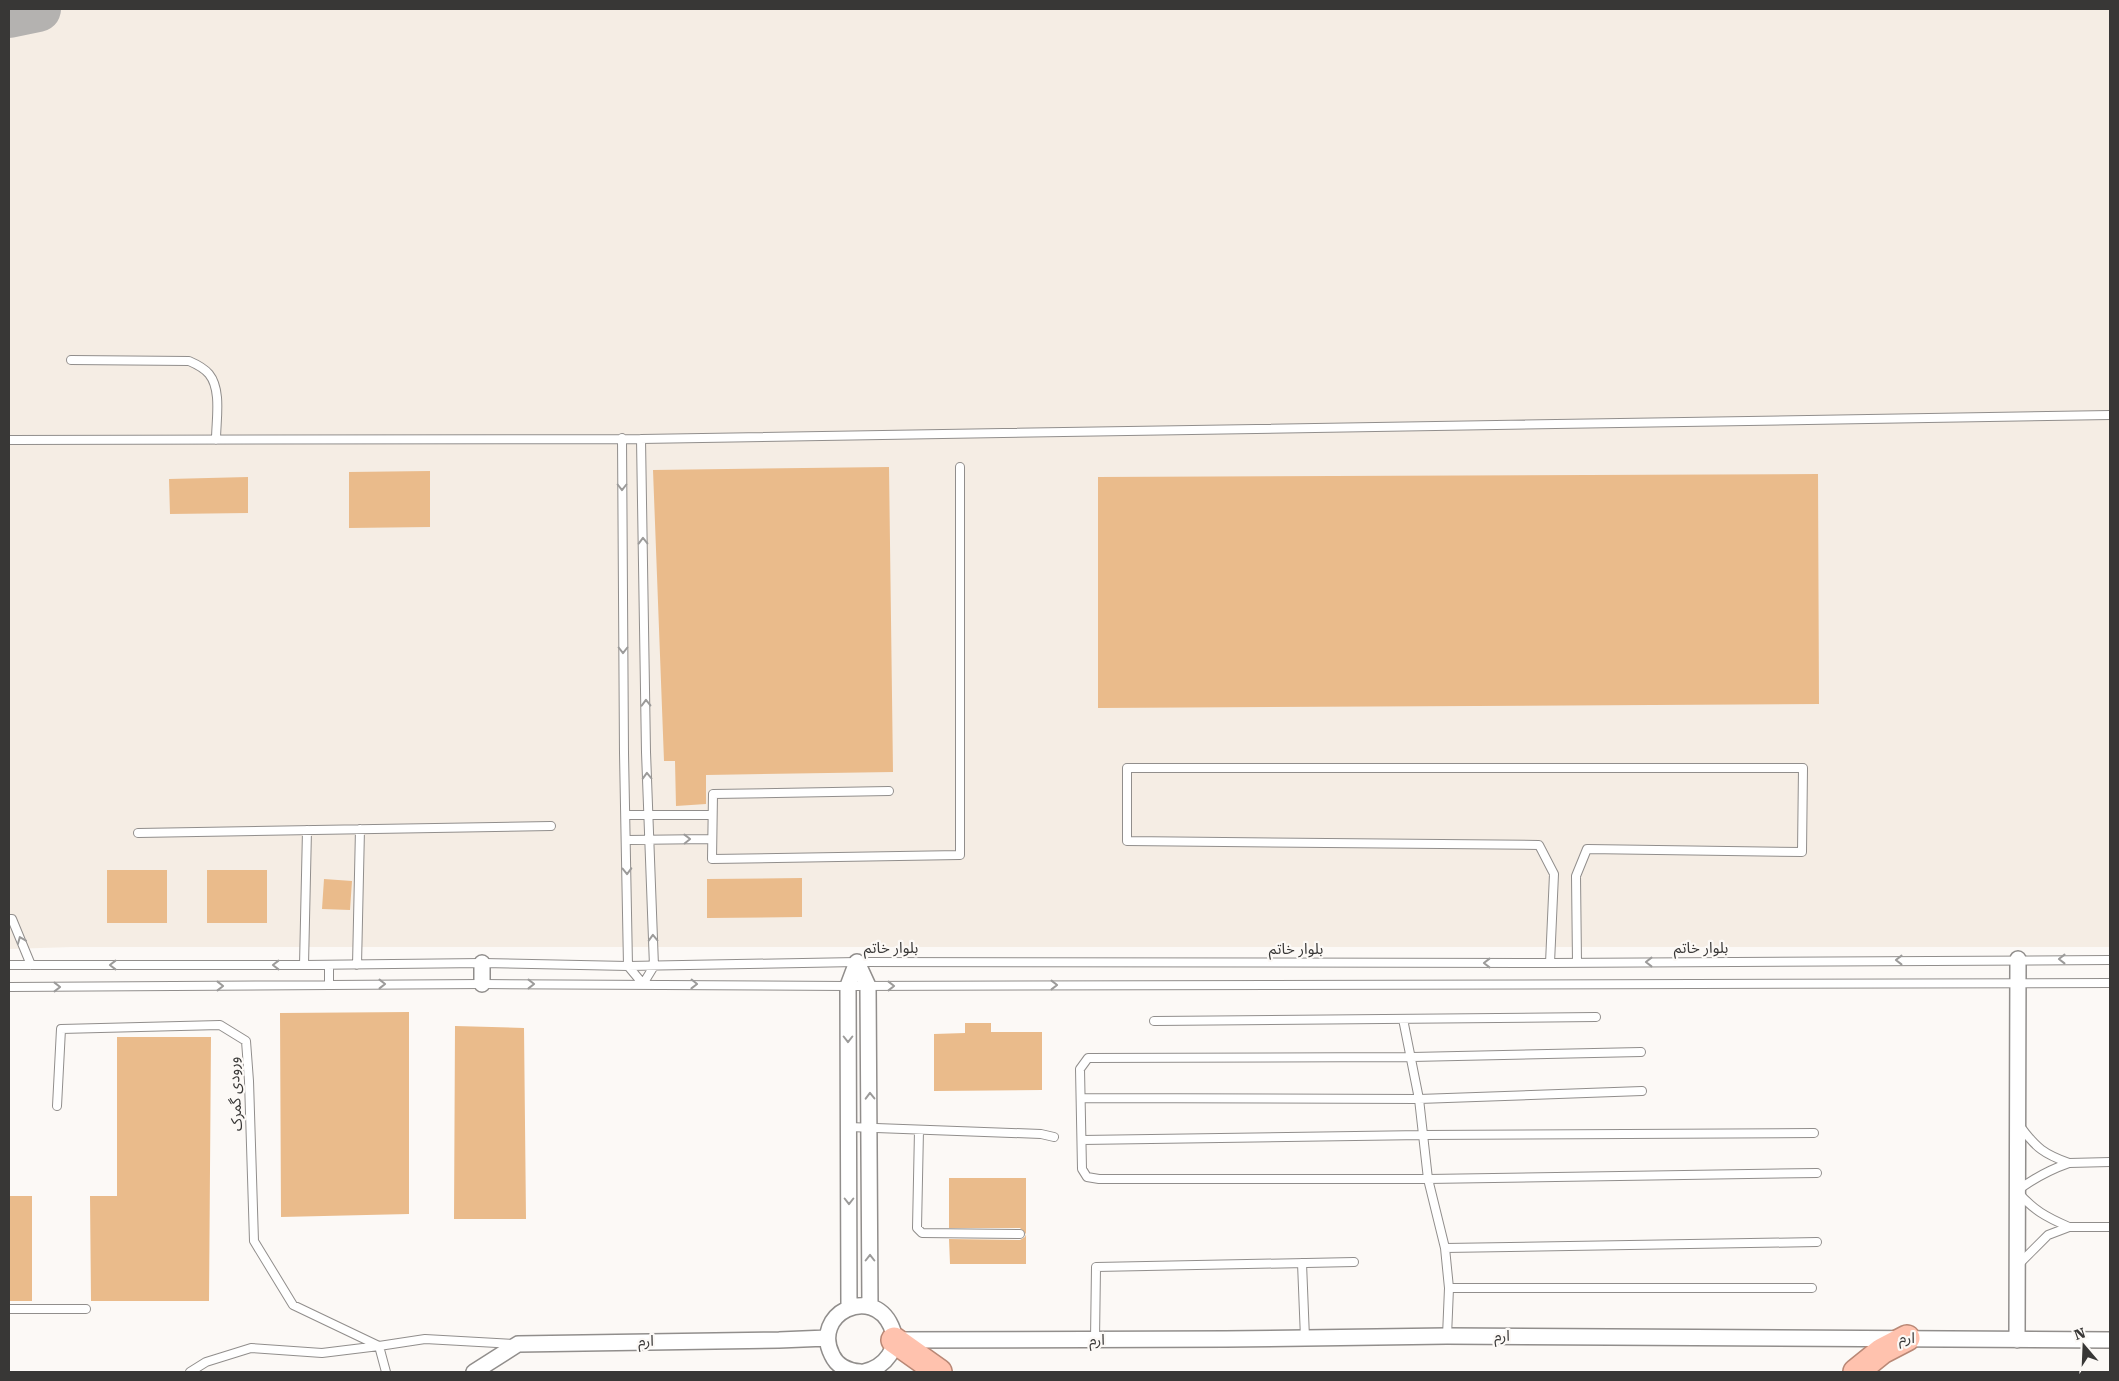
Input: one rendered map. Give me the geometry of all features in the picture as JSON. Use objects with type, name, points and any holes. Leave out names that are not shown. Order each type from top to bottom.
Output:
[{"type":"highway","points":[[1856,1372],[1882,1351],[1907,1338]]},
{"type":"highway","points":[[894,1340],[939,1372]]},
{"type":"street","points":[[2017,1340],[2018,959]]},
{"type":"street","points":[[849,1308],[848,986],[857,962]]},
{"type":"street","points":[[857,962],[868,986],[870,1307]]},
{"type":"street","points":[[482,963],[482,984]]},
{"type":"street","points":[[859,1305],[870,1307],[888,1319],[893,1329],[894,1340],[888,1358],[863,1372],[842,1367],[828,1349],[827,1338],[834,1320],[849,1308],[859,1305]]},
{"type":"street","name":"ارم","points":[[894,1340],[1447,1336],[2110,1340]]},
{"type":"street","name":"ارم","points":[[518,1344],[827,1338]]},
{"type":"street","points":[[474,1372],[518,1344]]},
{"type":"lane","points":[[71,360],[190,361],[200,366],[210,374],[217,398],[216,440]]},
{"type":"lane","points":[[9,440],[641,439],[2110,415]]},
{"type":"lane","points":[[622,438],[624,753],[627,815],[628,966],[643,984]]},
{"type":"lane","points":[[641,439],[654,966],[643,984]]},
{"type":"lane","points":[[889,791],[713,794],[711,815],[712,859],[960,855],[960,467]]},
{"type":"lane","points":[[1550,963],[1554,874],[1539,845],[1127,841],[1127,768],[1803,768],[1802,852],[1587,850],[1576,876],[1577,963]]},
{"type":"lane","points":[[627,815],[711,815]]},
{"type":"lane","points":[[138,833],[551,826]]},
{"type":"lane","points":[[357,965],[360,829]]},
{"type":"lane","points":[[304,965],[307,830]]},
{"type":"lane","points":[[627,840],[712,839]]},
{"type":"lane","points":[[9,919],[12,919],[30,965]]},
{"type":"lane","name":"بلوار خاتم","points":[[9,965],[482,963],[654,966],[857,962],[1577,963],[2018,959],[2110,960]]},
{"type":"lane","points":[[329,965],[329,985]]},
{"type":"lane","points":[[9,987],[482,984],[868,986],[2110,983]]},
{"type":"lane","points":[[1154,1021],[1596,1017]]},
{"type":"lane","points":[[1403,1018],[1419,1099],[1428,1179],[1445,1248],[1449,1288],[1447,1336]]},
{"type":"lane","name":"ورودی گمرک","points":[[57,1106],[60,1029],[220,1025],[246,1041],[250,1082],[254,1241],[293,1305],[379,1346]]},
{"type":"lane","points":[[1641,1052],[1412,1057],[1088,1058],[1080,1069],[1082,1169],[1087,1177],[1099,1179],[1428,1179],[1817,1173]]},
{"type":"lane","points":[[1081,1098],[1419,1099],[1642,1091]]},
{"type":"lane","points":[[2017,1123],[2033,1143],[2049,1156],[2069,1163]]},
{"type":"lane","points":[[849,1127],[1041,1134],[1054,1137]]},
{"type":"lane","points":[[919,1130],[917,1228],[922,1233],[1020,1234]]},
{"type":"lane","points":[[1082,1140],[1423,1135],[1814,1133]]},
{"type":"lane","points":[[2069,1227],[2048,1218],[2030,1206],[2017,1191],[2035,1177],[2069,1163],[2110,1162]]},
{"type":"lane","points":[[2017,1265],[2048,1236],[2069,1227],[2110,1226]]},
{"type":"lane","points":[[1445,1248],[1817,1242]]},
{"type":"lane","points":[[1095,1340],[1096,1267],[1354,1262]]},
{"type":"lane","points":[[1302,1263],[1305,1338]]},
{"type":"lane","points":[[1449,1288],[1812,1288]]},
{"type":"lane","points":[[9,1309],[86,1309]]},
{"type":"lane","points":[[190,1372],[206,1362],[251,1348],[322,1353],[425,1339],[518,1344]]},
{"type":"lane","points":[[379,1346],[386,1372]]},
{"type":"shaded area","points":[[9,9],[2110,9],[2110,947],[72,947],[9,949]]},
{"type":"building","points":[[889,467],[893,772],[706,775],[706,804],[676,806],[675,761],[664,761],[653,470]]},
{"type":"building","points":[[430,471],[430,527],[349,528],[349,472]]},
{"type":"building","points":[[1818,474],[1819,704],[1098,708],[1098,477]]},
{"type":"building","points":[[248,477],[248,513],[170,514],[169,479]]},
{"type":"building","points":[[107,870],[167,870],[167,923],[107,923]]},
{"type":"building","points":[[207,870],[267,870],[267,923],[207,923]]},
{"type":"building","points":[[802,878],[802,917],[707,918],[707,879]]},
{"type":"building","points":[[324,879],[352,881],[350,910],[322,909]]},
{"type":"building","points":[[409,1012],[409,1214],[281,1217],[280,1013]]},
{"type":"building","points":[[965,1023],[991,1023],[991,1032],[1042,1032],[1042,1090],[934,1091],[934,1034],[965,1033]]},
{"type":"building","points":[[455,1026],[524,1028],[526,1219],[454,1219]]},
{"type":"building","points":[[117,1037],[211,1037],[209,1301],[91,1301],[90,1196],[117,1196]]},
{"type":"building","points":[[949,1178],[1026,1178],[1026,1234],[1020,1228],[949,1228]]},
{"type":"building","points":[[9,1196],[32,1196],[32,1301],[9,1301]]},
{"type":"building","points":[[1026,1234],[1026,1264],[950,1264],[949,1239],[1020,1240]]},
{"type":"taxiway","points":[[9,15],[38,9]]}]
